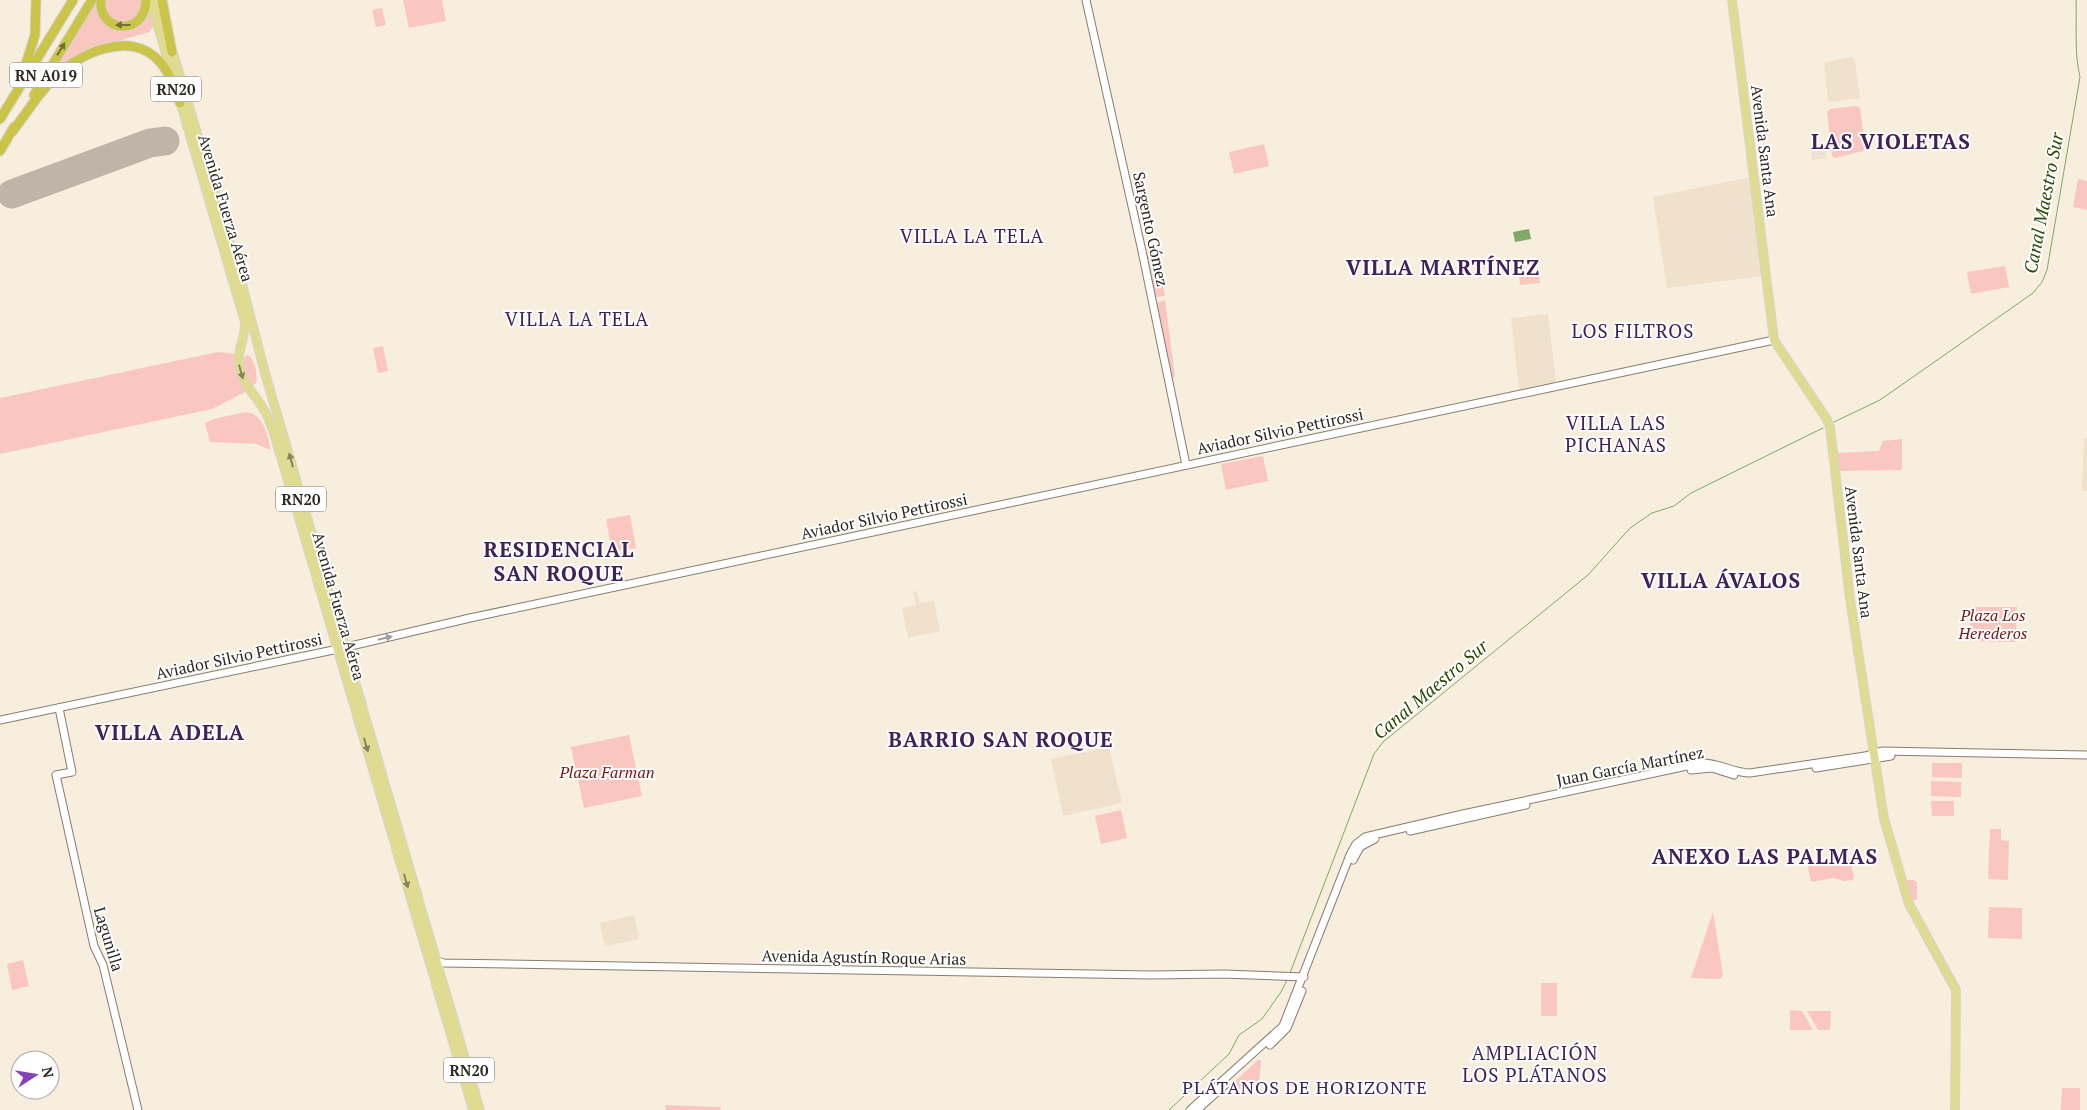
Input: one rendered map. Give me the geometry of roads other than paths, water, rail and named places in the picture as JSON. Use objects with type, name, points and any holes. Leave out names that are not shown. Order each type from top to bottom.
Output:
[{"type":"highway","points":[[0,110],[24,69],[31,52],[36,27],[36,0]]},
{"type":"highway","name":"RN A019","points":[[0,119],[73,0]]},
{"type":"highway","name":"RN A019","points":[[0,151],[92,0]]},
{"type":"highway","points":[[101,0],[102,11],[107,19],[114,25],[124,27],[134,24],[142,17],[146,0]]},
{"type":"highway","points":[[162,0],[172,52]]},
{"type":"highway","points":[[12,132],[43,90],[63,70],[90,54],[112,47],[135,47],[152,54],[166,69],[180,103]]},
{"type":"main road","name":"Avenida Fuerza Aérea","points":[[150,0],[180,103],[242,284],[265,373],[480,1110]]},
{"type":"main road","name":"Avenida Fuerza Aérea","points":[[157,0],[245,322],[245,332],[239,350],[240,369],[247,386],[266,412],[274,433],[472,1110]]},
{"type":"main road","name":"Sargento Gómez","points":[[1086,0],[1142,251],[1186,465]]},
{"type":"main road","name":"Avenida Santa Ana","points":[[1732,0],[1774,340],[1826,418],[1830,432],[1843,544],[1873,756],[1884,819],[1909,904],[1956,990],[1955,1110]]},
{"type":"main road","name":"Aviador Silvio Pettirossi","points":[[0,720],[338,650],[424,629],[1774,340]]},
{"type":"main road","name":"Lagunilla","points":[[59,708],[72,772],[56,775],[94,946],[104,965],[138,1110]]},
{"type":"main road","name":"Juan García Martínez","points":[[1304,977],[1354,858],[1360,848],[1370,840],[1695,769],[1712,768],[1752,778],[1873,756],[2087,757]]},
{"type":"main road","points":[[384,807],[400,851],[405,852]]},
{"type":"main road","name":"Avenida Agustín Roque Arias","points":[[428,957],[438,962],[608,967],[1151,975],[1224,974],[1304,977]]},
{"type":"main road","points":[[1190,1110],[1283,1026],[1304,977]]},
{"type":"main road","points":[[1197,1110],[1285,1031],[1304,977]]},
{"type":"waterway","name":"Canal Maestro Sur","points":[[1834,422],[1880,400],[2033,293],[2042,282],[2047,270],[2080,77],[2076,49],[2076,0]]},
{"type":"waterway","name":"Canal Maestro Sur","points":[[1290,973],[1374,754],[1383,742],[1588,575],[1630,528],[1652,513],[1674,506],[1691,493],[1823,428]]},
{"type":"waterway","name":"Canal Maestro Sur","points":[[1169,1110],[1229,1054],[1239,1035],[1262,1019],[1281,992],[1288,978]]},
{"type":"district","name":"LAS VIOLETAS","points":[[1891,141]]},
{"type":"district","name":"VILLA LA TELA","points":[[972,235]]},
{"type":"district","name":"VILLA MARTÍNEZ","points":[[1443,267]]},
{"type":"district","name":"VILLA LA TELA","points":[[577,318]]},
{"type":"district","name":"LOS FILTROS","points":[[1633,330]]},
{"type":"district","name":"VILLA LAS PICHANAS","points":[[1616,433]]},
{"type":"district","name":"RESIDENCIAL SAN ROQUE","points":[[559,561]]},
{"type":"district","name":"VILLA ÁVALOS","points":[[1721,580]]},
{"type":"district","name":"VILLA ADELA","points":[[170,732]]},
{"type":"district","name":"BARRIO SAN ROQUE","points":[[1001,739]]},
{"type":"district","name":"ANEXO LAS PALMAS","points":[[1765,856]]},
{"type":"district","name":"AMPLIACIÓN LOS PLÁTANOS","points":[[1535,1063]]},
{"type":"district","name":"PLÁTANOS DE HORIZONTE","points":[[1305,1087]]},
{"type":"park label","name":"Plaza Los Herederos","points":[[1993,624]]},
{"type":"park label","name":"Plaza Farman","points":[[607,772]]}]
